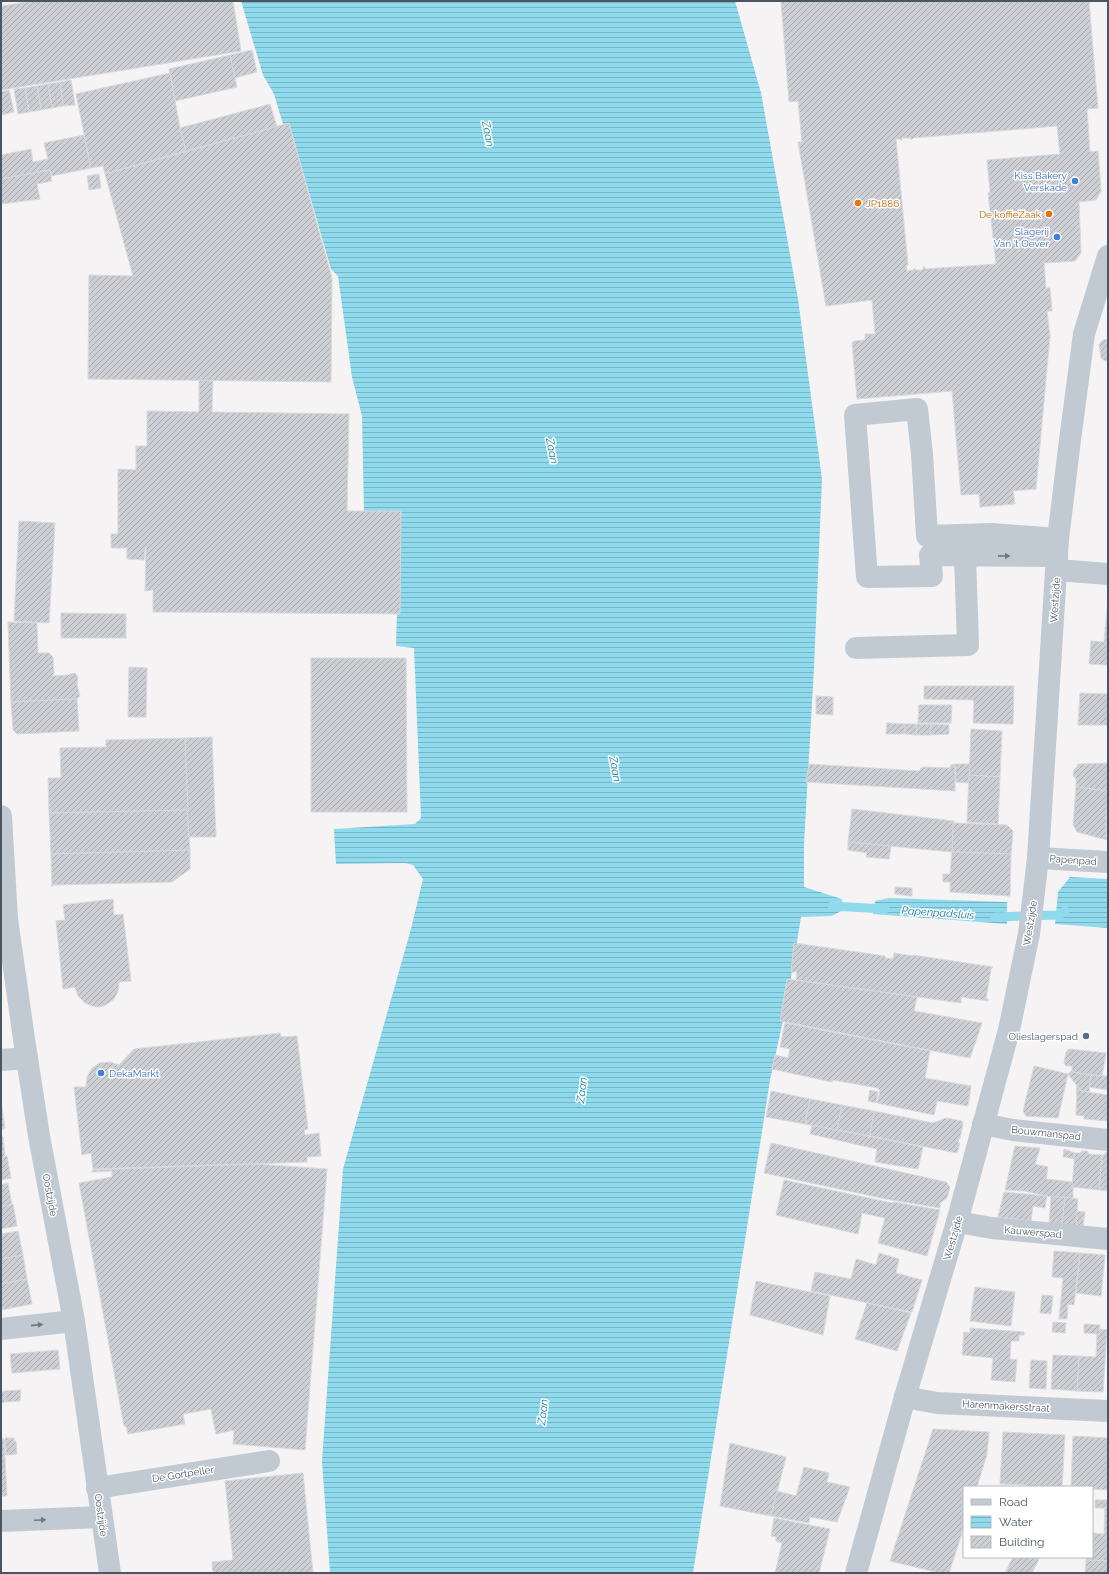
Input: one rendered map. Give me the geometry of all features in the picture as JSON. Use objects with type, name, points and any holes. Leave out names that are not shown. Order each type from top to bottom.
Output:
[{"type":"street","name":"Westzijde","points":[[856,1573],[905,1397],[957,1222],[1009,1030],[1029,934],[1038,858],[1058,555],[1084,334],[1108,257]]},
{"type":"street","points":[[1058,555],[930,555],[932,576],[867,578],[855,415],[917,409],[922,454],[927,536],[991,534],[1058,555],[1108,574]]},
{"type":"street","points":[[856,648],[968,645],[965,556]]},
{"type":"street","name":"Oostzijde","points":[[1,816],[7,919],[27,1058],[39,1136],[74,1322],[110,1573]]},
{"type":"street","name":"Papenpad","points":[[1038,858],[1108,862]]},
{"type":"street","points":[[1,1060],[27,1058]]},
{"type":"street","name":"Bouwmanspad","points":[[983,1124],[1013,1130],[1108,1140]]},
{"type":"street","name":"Kauwerspad","points":[[957,1222],[992,1228],[1108,1238]]},
{"type":"street","points":[[1,1329],[74,1322]]},
{"type":"street","name":"Harenmakersstraat","points":[[905,1397],[937,1403],[1108,1411]]},
{"type":"street","name":"De Gortpeller","points":[[97,1488],[269,1461]]},
{"type":"street","points":[[1,1521],[101,1517]]},
{"type":"water","name":"Zaan","points":[[241,1],[735,1],[761,93],[798,299],[822,479],[814,668],[804,844],[804,887],[842,899],[843,910],[832,916],[801,917],[787,1002],[770,1080],[693,1573],[330,1573],[322,1461],[343,1169],[411,929],[423,879],[413,865],[405,863],[336,864],[334,829],[415,824],[421,818],[414,648],[396,646],[400,511],[364,512],[362,416],[352,377],[338,276],[331,269],[289,123],[283,124],[274,94],[263,75]]},
{"type":"water","points":[[1070,877],[1108,879],[1108,928],[1055,924],[1058,892]]},
{"type":"water","points":[[889,898],[1007,902],[1007,924],[873,914],[875,901]]},
{"type":"building","points":[[34,1],[233,1],[241,51],[1,90],[1,6]]},
{"type":"building","points":[[781,1],[1089,1],[1098,108],[1087,109],[1090,152],[1098,151],[1101,191],[1096,200],[1079,202],[1081,253],[1075,261],[1044,263],[1046,288],[1050,288],[1052,311],[1047,311],[1050,336],[1036,489],[1013,491],[1015,504],[980,507],[979,494],[961,495],[952,391],[857,399],[852,343],[854,341],[865,340],[865,334],[875,334],[872,300],[826,306],[798,142],[802,142],[798,101],[789,102]],"holes":[[[1057,126],[1060,154],[987,160],[990,192],[988,193],[996,264],[925,269],[925,267],[923,267],[923,270],[915,270],[915,268],[907,271],[906,265],[908,265],[896,139],[900,139],[902,141],[902,138],[911,138],[911,140],[913,138]]]},
{"type":"building","points":[[252,50],[257,72],[235,78],[230,55]]},
{"type":"building","points":[[230,55],[237,87],[175,101],[169,69]]},
{"type":"building","points":[[170,73],[180,128],[186,151],[105,174],[103,166],[91,168],[76,94]]},
{"type":"building","points":[[71,80],[75,105],[63,106],[60,82]]},
{"type":"building","points":[[60,82],[63,106],[52,108],[48,84]]},
{"type":"building","points":[[48,84],[52,108],[41,110],[37,86]]},
{"type":"building","points":[[37,86],[41,110],[29,112],[25,88]]},
{"type":"building","points":[[25,88],[29,112],[18,114],[14,89]]},
{"type":"building","points":[[9,90],[14,112],[1,115],[1,92]]},
{"type":"building","points":[[270,104],[277,127],[186,151],[180,128]]},
{"type":"building","points":[[289,123],[332,278],[331,382],[88,379],[89,275],[133,276],[105,174]]},
{"type":"building","points":[[84,135],[91,168],[51,176],[50,170],[1,179],[1,155],[31,149],[33,162],[48,159],[44,143]]},
{"type":"building","points":[[50,170],[52,181],[37,184],[40,199],[1,204],[1,179]]},
{"type":"building","points":[[99,174],[101,188],[89,190],[87,176]]},
{"type":"building","points":[[1108,339],[1108,361],[1105,361],[1101,358],[1099,344],[1103,340]]},
{"type":"building","points":[[199,380],[213,381],[212,412],[349,414],[347,511],[401,511],[400,614],[153,612],[153,590],[145,591],[146,548],[144,560],[127,559],[127,548],[111,548],[111,534],[118,534],[118,469],[136,470],[136,446],[147,446],[147,411],[199,412]]},
{"type":"building","points":[[19,521],[55,523],[49,623],[14,621]]},
{"type":"building","points":[[1108,598],[1108,665],[1089,664],[1091,641],[1104,642]]},
{"type":"building","points":[[61,613],[126,614],[126,638],[61,638]]},
{"type":"building","points":[[8,622],[37,623],[38,653],[49,653],[53,657],[54,673],[52,676],[75,673],[78,677],[77,685],[80,696],[77,699],[11,702]]},
{"type":"building","points":[[311,658],[406,658],[407,812],[311,812]]},
{"type":"building","points":[[129,667],[147,668],[146,717],[128,717]]},
{"type":"building","points":[[924,686],[1014,686],[1013,724],[973,723],[974,700],[924,699]]},
{"type":"building","points":[[1080,693],[1108,694],[1108,725],[1078,725]]},
{"type":"building","points":[[816,696],[833,697],[833,715],[816,714]]},
{"type":"building","points":[[77,699],[79,731],[17,734],[13,730],[11,702]]},
{"type":"building","points":[[919,705],[952,705],[951,723],[918,723]]},
{"type":"building","points":[[887,723],[905,724],[905,734],[886,734]]},
{"type":"building","points":[[905,724],[917,724],[916,735],[905,734]]},
{"type":"building","points":[[917,724],[931,724],[930,735],[916,735]]},
{"type":"building","points":[[931,724],[949,725],[949,734],[930,735]]},
{"type":"building","points":[[971,729],[1002,731],[1000,777],[969,775]]},
{"type":"building","points":[[212,737],[216,837],[188,837],[185,738]]},
{"type":"building","points":[[185,738],[188,810],[49,813],[48,778],[61,778],[60,748],[106,747],[106,740]]},
{"type":"building","points":[[1108,763],[1108,791],[1076,787],[1076,778],[1073,776],[1074,769],[1078,764]]},
{"type":"building","points":[[809,764],[919,771],[924,767],[949,768],[951,765],[955,764],[955,791],[806,782]]},
{"type":"building","points":[[955,764],[970,764],[969,783],[956,782]]},
{"type":"building","points":[[969,775],[1000,777],[998,824],[967,822]]},
{"type":"building","points":[[1076,787],[1108,791],[1106,830],[1107,840],[1077,832],[1073,825]]},
{"type":"building","points":[[1108,805],[1108,840],[1106,830]]},
{"type":"building","points":[[852,809],[954,821],[952,852],[848,842]]},
{"type":"building","points":[[187,810],[190,850],[51,854],[49,813]]},
{"type":"building","points":[[953,823],[1007,825],[1013,831],[1011,854],[952,852]]},
{"type":"building","points":[[848,842],[891,846],[889,859],[866,857],[867,853],[848,850]]},
{"type":"building","points":[[190,850],[190,869],[172,882],[54,885],[52,887],[51,854]]},
{"type":"building","points":[[952,852],[1011,854],[1010,896],[950,892],[950,882],[943,882],[943,874],[950,874]]},
{"type":"building","points":[[895,887],[912,888],[912,896],[895,894]]},
{"type":"building","points":[[113,899],[114,915],[123,914],[131,981],[119,982],[118,992],[113,1000],[104,1006],[95,1007],[85,1003],[78,996],[75,987],[63,989],[56,921],[65,920],[63,905]]},
{"type":"building","points":[[794,943],[885,956],[885,958],[893,959],[894,953],[993,967],[991,969],[986,999],[988,999],[988,1001],[961,997],[961,1003],[796,980],[797,972],[791,972]]},
{"type":"building","points":[[787,979],[917,997],[914,1011],[982,1023],[970,1058],[780,1021]]},
{"type":"building","points":[[785,1023],[930,1051],[925,1078],[971,1086],[968,1106],[937,1101],[934,1115],[877,1103],[880,1091],[878,1088],[833,1080],[832,1082],[772,1069],[775,1055],[788,1058],[790,1049],[780,1047]]},
{"type":"building","points":[[280,1033],[281,1037],[297,1036],[308,1129],[304,1130],[305,1135],[319,1133],[321,1156],[307,1157],[307,1162],[93,1169],[91,1153],[82,1155],[74,1087],[86,1087],[87,1077],[92,1068],[100,1063],[110,1062],[119,1065],[134,1049]]},
{"type":"building","points":[[1069,1049],[1106,1053],[1102,1076],[1072,1072],[1072,1066],[1066,1066],[1064,1063],[1066,1052]]},
{"type":"building","points":[[1034,1066],[1068,1074],[1058,1118],[1026,1116],[1023,1111]]},
{"type":"building","points":[[1072,1070],[1072,1072],[1091,1075],[1089,1092],[1081,1091],[1068,1074]]},
{"type":"building","points":[[1091,1075],[1108,1076],[1108,1090],[1089,1087]]},
{"type":"building","points":[[1077,1086],[1081,1091],[1108,1095],[1108,1121],[1084,1119],[1084,1116],[1076,1115]]},
{"type":"building","points":[[870,1090],[878,1092],[876,1103],[868,1101]]},
{"type":"building","points":[[771,1091],[810,1099],[805,1124],[766,1117]]},
{"type":"building","points":[[810,1099],[842,1105],[837,1130],[805,1124]]},
{"type":"building","points":[[1,1100],[5,1129],[1,1129]]},
{"type":"building","points":[[842,1105],[874,1111],[870,1136],[837,1130]]},
{"type":"building","points":[[874,1111],[933,1123],[946,1118],[962,1121],[963,1123],[958,1143],[960,1143],[957,1153],[870,1136]]},
{"type":"building","points":[[812,1125],[923,1147],[918,1169],[875,1162],[877,1149],[810,1134]]},
{"type":"building","points":[[1,1135],[3,1137],[5,1157],[1,1157]]},
{"type":"building","points":[[771,1143],[946,1182],[950,1187],[947,1198],[940,1203],[940,1208],[886,1199],[764,1173]]},
{"type":"building","points":[[1015,1146],[1040,1148],[1035,1164],[1048,1167],[1046,1179],[1073,1182],[1073,1198],[1051,1197],[1025,1191],[1005,1190]]},
{"type":"building","points":[[1064,1149],[1075,1153],[1075,1159],[1063,1157]]},
{"type":"building","points":[[1082,1151],[1087,1151],[1089,1154],[1102,1155],[1099,1190],[1072,1187],[1075,1153],[1080,1153]]},
{"type":"building","points":[[1108,1152],[1108,1191],[1099,1190],[1102,1155]]},
{"type":"building","points":[[7,1156],[11,1178],[1,1180],[1,1157]]},
{"type":"building","points":[[255,1164],[327,1169],[305,1450],[233,1444],[234,1430],[216,1434],[211,1409],[183,1414],[185,1424],[128,1434],[126,1426],[124,1426],[79,1183],[112,1177],[112,1171],[92,1172],[92,1170]]},
{"type":"building","points":[[784,1180],[892,1203],[940,1210],[927,1256],[878,1243],[885,1218],[862,1213],[858,1234],[776,1215]]},
{"type":"building","points":[[8,1183],[12,1205],[1,1207],[1,1185]]},
{"type":"building","points":[[1004,1192],[1047,1196],[1045,1208],[1033,1206],[1031,1221],[998,1217]]},
{"type":"building","points":[[1051,1197],[1065,1197],[1062,1225],[1049,1224]]},
{"type":"building","points":[[1065,1197],[1078,1199],[1076,1226],[1062,1225]]},
{"type":"building","points":[[13,1204],[17,1226],[1,1229],[1,1207]]},
{"type":"building","points":[[1077,1211],[1085,1212],[1083,1227],[1076,1226]]},
{"type":"building","points":[[18,1231],[23,1255],[1,1259],[1,1234]]},
{"type":"building","points":[[1054,1251],[1080,1253],[1074,1305],[1068,1304],[1067,1319],[1059,1319],[1063,1278],[1052,1277]]},
{"type":"building","points":[[879,1253],[899,1259],[896,1273],[922,1280],[912,1312],[811,1291],[815,1272],[851,1279],[856,1259],[876,1265]]},
{"type":"building","points":[[1080,1253],[1105,1255],[1101,1296],[1076,1293]]},
{"type":"building","points":[[23,1255],[27,1279],[1,1284],[1,1259]]},
{"type":"building","points":[[27,1279],[32,1304],[1,1310],[1,1284]]},
{"type":"building","points":[[756,1281],[830,1296],[823,1335],[750,1315]]},
{"type":"building","points":[[975,1287],[1015,1292],[1011,1326],[970,1321]]},
{"type":"building","points":[[1042,1295],[1053,1296],[1051,1314],[1040,1313]]},
{"type":"building","points":[[867,1303],[911,1313],[897,1351],[855,1339]]},
{"type":"building","points":[[1053,1322],[1066,1323],[1065,1333],[1052,1332]]},
{"type":"building","points":[[1084,1324],[1100,1325],[1099,1334],[1084,1333]]},
{"type":"building","points":[[970,1328],[1024,1332],[1024,1335],[1019,1335],[1019,1341],[1011,1341],[1010,1359],[1017,1360],[1015,1382],[991,1380],[993,1358],[962,1355],[964,1332],[970,1333]]},
{"type":"building","points":[[1100,1329],[1107,1330],[1103,1392],[1077,1391],[1079,1356],[1096,1357],[1097,1334],[1099,1334]]},
{"type":"building","points":[[58,1350],[60,1369],[12,1373],[10,1354]]},
{"type":"building","points":[[1053,1355],[1079,1356],[1077,1391],[1051,1389]]},
{"type":"building","points":[[1031,1360],[1047,1361],[1046,1389],[1029,1388]]},
{"type":"building","points":[[21,1390],[20,1401],[5,1402],[5,1391]]},
{"type":"building","points":[[5,1391],[5,1402],[1,1403],[1,1392]]},
{"type":"building","points":[[933,1429],[989,1432],[987,1454],[977,1486],[963,1486],[963,1530],[949,1573],[940,1573],[890,1561]]},
{"type":"building","points":[[1003,1432],[1065,1435],[1062,1486],[1000,1484]]},
{"type":"building","points":[[1073,1436],[1108,1438],[1108,1490],[1093,1489],[1093,1486],[1071,1486]]},
{"type":"building","points":[[5,1438],[14,1438],[14,1441],[16,1441],[17,1454],[6,1455]]},
{"type":"building","points":[[1,1439],[4,1439],[7,1496],[1,1496]]},
{"type":"building","points":[[730,1443],[786,1457],[771,1516],[720,1506]]},
{"type":"building","points":[[804,1467],[829,1473],[827,1482],[850,1487],[837,1522],[810,1517],[809,1523],[771,1516],[777,1491],[796,1496]]},
{"type":"building","points":[[303,1473],[313,1573],[213,1573],[212,1562],[233,1560],[225,1481]]},
{"type":"building","points":[[1095,1500],[1108,1500],[1108,1561],[1086,1560],[1086,1558],[1093,1558],[1093,1533],[1104,1534],[1105,1508],[1095,1508]]},
{"type":"building","points":[[774,1518],[830,1529],[819,1573],[775,1573],[782,1543],[776,1541],[776,1537],[771,1536]]},
{"type":"building","points":[[1012,1558],[1040,1558],[1032,1573],[1005,1573]]},
{"type":"building","points":[[1086,1560],[1108,1561],[1108,1573],[1085,1573]]},
{"type":"waterway","name":"Papenpadsluis","points":[[832,906],[885,909]]},
{"type":"waterway","name":"Papenpadsluis","points":[[995,917],[1059,915],[1065,911]]},
{"type":"place","name":"Kiss Bakery Verskade","points":[[1075,181]]},
{"type":"place","name":"JP1886","points":[[858,203]]},
{"type":"place","name":"De koffieZaak","points":[[1049,214]]},
{"type":"place","name":"Slagerij Van 't Oever","points":[[1057,237]]},
{"type":"place","name":"Olieslagerspad","points":[[1086,1036]]},
{"type":"place","name":"DekaMarkt","points":[[101,1073]]}]
